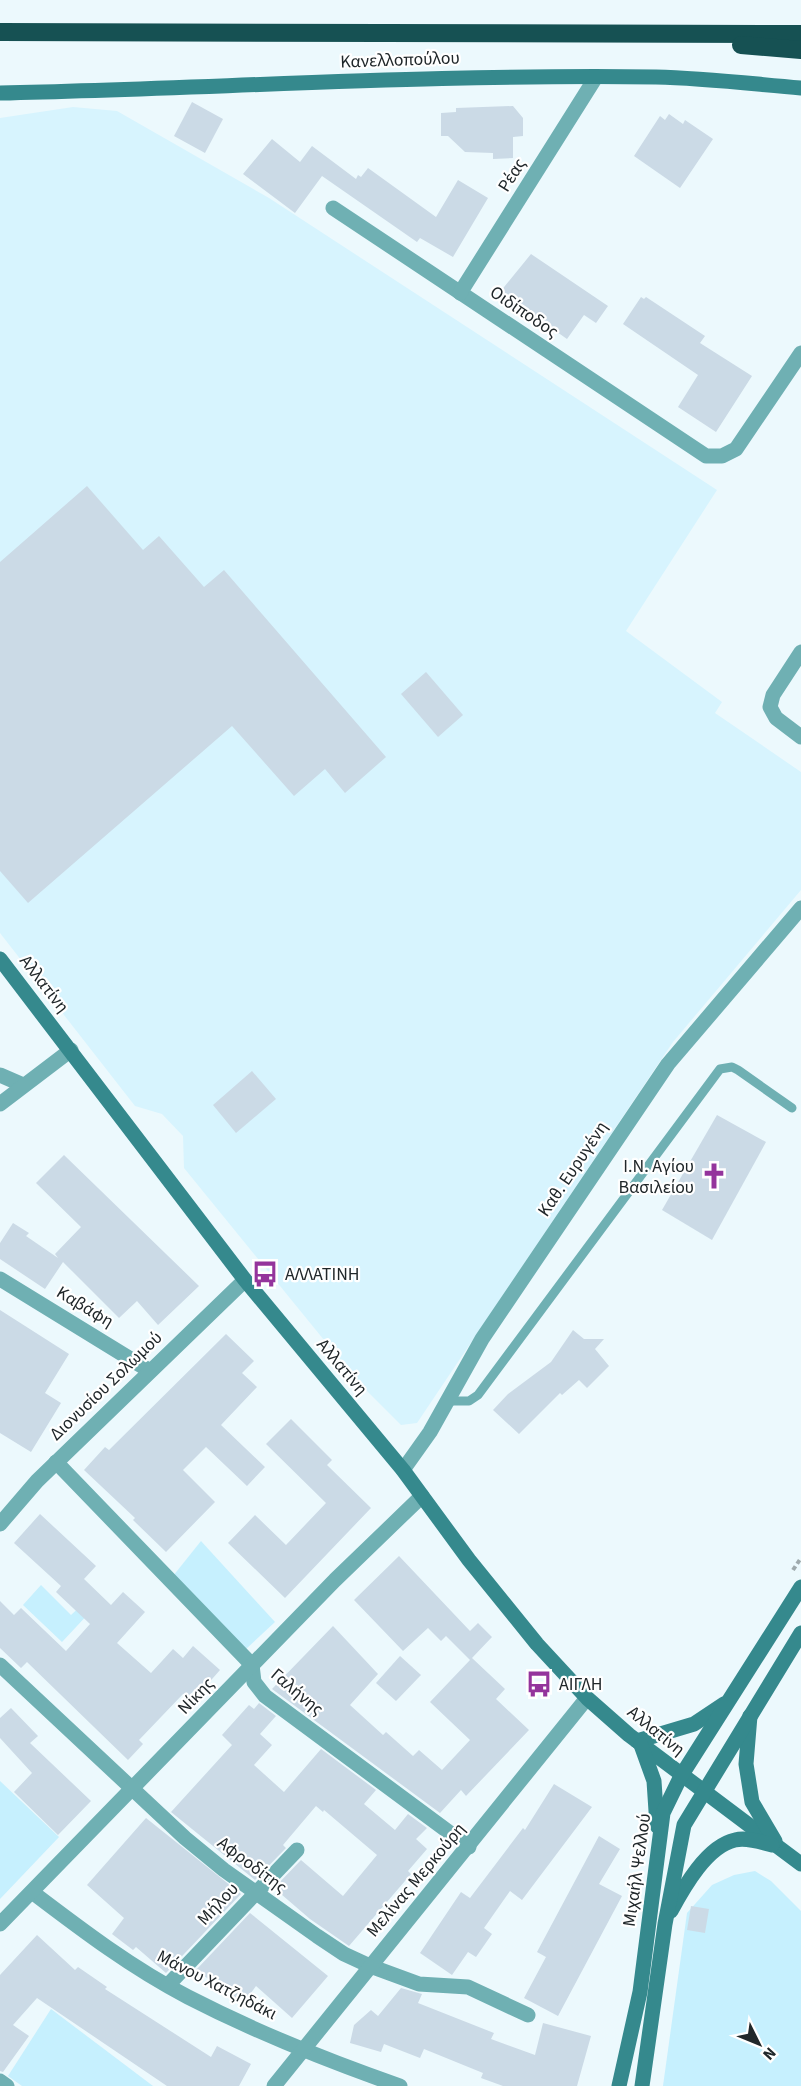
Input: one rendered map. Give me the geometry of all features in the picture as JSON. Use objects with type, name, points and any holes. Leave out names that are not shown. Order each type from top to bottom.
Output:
[{"type":"highway","points":[[0,32],[801,34]]},
{"type":"highway","points":[[617,34],[801,50]]},
{"type":"main road","name":"Κανελλοπούλου","points":[[0,93],[220,88],[421,78],[658,77],[801,88]]},
{"type":"main road","name":"Αλλατίνη","points":[[0,959],[245,1280],[403,1470],[512,1613],[587,1698],[681,1776],[801,1864]]},
{"type":"main road","name":"Μιχαήλ Ψελλού","points":[[619,2086],[640,1992],[663,1814],[681,1776],[801,1587]]},
{"type":"main road","name":"Μιχαήλ Ψελλού","points":[[642,2086],[664,1924],[684,1825],[702,1791],[801,1633]]},
{"type":"main road","points":[[660,1844],[656,1821],[654,1781],[639,1743],[694,1724],[729,1700]]},
{"type":"main road","points":[[750,1713],[746,1764],[752,1802],[778,1846]]},
{"type":"main road","points":[[664,1924],[687,1881],[709,1856],[733,1840],[746,1839],[778,1846]]},
{"type":"street","name":"Ρέας","points":[[460,293],[596,77]]},
{"type":"street","name":"Οιδίποδος","points":[[333,208],[693,448],[714,457],[736,449],[801,353]]},
{"type":"street","points":[[801,652],[773,695],[770,707],[776,718],[801,737]]},
{"type":"street","name":"Καθ. Ευρυγένη","points":[[403,1470],[414,1457],[482,1339],[668,1064],[801,909]]},
{"type":"street","points":[[0,1104],[71,1050]]},
{"type":"street","points":[[0,1075],[23,1085]]},
{"type":"street","name":"Καβάφη","points":[[0,1279],[150,1371]]},
{"type":"street","name":"Διονυσίου Σολωμού","points":[[0,1524],[56,1462],[245,1280]]},
{"type":"street","name":"Γαλήνης","points":[[56,1462],[252,1665],[254,1682],[265,1696],[469,1847]]},
{"type":"street","name":"Νίκης","points":[[0,1924],[335,1580],[422,1496]]},
{"type":"street","name":"Αφροδίτης","points":[[0,1665],[186,1838],[255,1893],[344,1954],[419,1984],[468,1987],[528,2015]]},
{"type":"street","name":"Μελίνας Μερκούρη","points":[[274,2086],[301,2049],[469,1847],[587,1698]]},
{"type":"street","name":"Μήλου","points":[[168,1985],[297,1850]]},
{"type":"street","name":"Μάνου Χατζηδάκι","points":[[32,1892],[103,1945],[168,1985],[301,2049],[400,2086]]},
{"type":"street","points":[[0,2081],[7,2086]]},
{"type":"lane","points":[[447,1401],[469,1401],[478,1395],[720,1069],[732,1067],[738,1070],[792,1108]]},
{"type":"shaded area","points":[[73,107],[117,111],[269,198],[717,490],[626,631],[722,702],[715,713],[801,772],[801,890],[673,1042],[417,1423],[401,1425],[359,1383],[184,1168],[183,1136],[162,1114],[135,1106],[0,933],[0,118]]},
{"type":"shaded area","points":[[201,1541],[275,1622],[245,1650],[169,1581]]},
{"type":"shaded area","points":[[41,1585],[71,1615],[83,1604],[91,1611],[62,1642],[23,1605]]},
{"type":"shaded area","points":[[0,1781],[59,1837],[0,1899]]},
{"type":"shaded area","points":[[755,1871],[771,1881],[801,1911],[801,2086],[663,2086],[687,1913],[712,1885],[734,1875]]},
{"type":"shaded area","points":[[51,2009],[153,2086],[22,2086],[8,2076]]},
{"type":"building","points":[[192,102],[223,119],[205,153],[174,136]]},
{"type":"building","points":[[513,106],[523,118],[523,136],[513,137],[513,158],[493,159],[493,153],[465,152],[448,136],[441,136],[441,113],[456,112],[456,108]]},
{"type":"building","points":[[669,114],[683,124],[685,120],[713,139],[680,188],[634,156],[660,116],[665,120]]},
{"type":"building","points":[[272,139],[300,162],[312,146],[356,179],[358,175],[361,177],[368,168],[436,217],[458,180],[488,198],[453,257],[420,238],[417,242],[322,176],[295,213],[243,174]]},
{"type":"building","points":[[531,254],[608,306],[596,323],[584,315],[567,339],[500,292]]},
{"type":"building","points":[[641,297],[644,299],[646,297],[705,336],[700,343],[752,376],[716,432],[678,407],[698,375],[623,324]]},
{"type":"building","points":[[87,486],[143,550],[159,536],[204,587],[224,570],[386,757],[345,793],[325,769],[294,796],[232,726],[28,903],[0,871],[0,562]]},
{"type":"building","points":[[426,672],[463,715],[438,737],[401,694]]},
{"type":"building","points":[[252,1071],[276,1099],[236,1133],[213,1105]]},
{"type":"building","name":"Ι.Ν. Αγίου Βασιλείου","points":[[717,1115],[766,1142],[712,1240],[662,1210]]},
{"type":"building","points":[[64,1155],[199,1286],[158,1325],[137,1301],[119,1318],[63,1262],[45,1289],[0,1259],[0,1243],[13,1223],[29,1233],[26,1236],[58,1258],[55,1254],[81,1227],[36,1183]]},
{"type":"building","points":[[0,1310],[69,1354],[45,1393],[61,1403],[31,1452],[0,1433]]},
{"type":"building","points":[[573,1330],[584,1339],[604,1339],[595,1349],[609,1366],[587,1388],[579,1380],[562,1395],[560,1393],[519,1434],[493,1410],[508,1394],[551,1362]]},
{"type":"building","points":[[226,1334],[254,1361],[242,1373],[257,1387],[221,1425],[265,1467],[247,1486],[206,1447],[183,1470],[215,1502],[166,1552],[133,1520],[135,1518],[84,1470],[105,1447],[109,1450]]},
{"type":"building","points":[[291,1419],[332,1460],[327,1465],[371,1508],[285,1598],[228,1543],[255,1515],[286,1545],[326,1503],[266,1444]]},
{"type":"building","points":[[40,1514],[96,1566],[84,1579],[111,1605],[123,1592],[145,1612],[117,1643],[151,1673],[173,1649],[183,1658],[193,1646],[220,1670],[198,1695],[193,1691],[188,1698],[183,1694],[139,1740],[143,1744],[128,1760],[27,1662],[21,1668],[0,1648],[0,1601],[14,1615],[21,1608],[66,1651],[90,1624],[56,1592],[61,1586],[14,1543]]},
{"type":"building","points":[[399,1556],[470,1631],[478,1623],[492,1637],[472,1658],[505,1689],[496,1699],[529,1730],[466,1796],[461,1790],[440,1813],[272,1689],[333,1626],[378,1674],[350,1705],[383,1735],[386,1732],[413,1756],[419,1750],[442,1770],[470,1740],[430,1702],[470,1660],[446,1636],[441,1641],[428,1628],[403,1651],[354,1600]]},
{"type":"building","points":[[400,1656],[421,1675],[396,1701],[376,1683]]},
{"type":"building","points":[[259,1703],[276,1716],[260,1734],[272,1745],[254,1765],[284,1792],[321,1749],[376,1790],[364,1804],[395,1830],[408,1814],[427,1828],[416,1839],[427,1849],[408,1871],[411,1874],[349,1946],[310,1919],[274,1888],[301,1860],[343,1896],[377,1855],[324,1810],[323,1812],[316,1806],[283,1845],[286,1848],[255,1880],[171,1812],[232,1745],[222,1735],[249,1705],[254,1709]]},
{"type":"building","points":[[11,1708],[38,1736],[30,1743],[91,1801],[58,1835],[14,1792],[32,1773],[0,1738],[0,1718]]},
{"type":"building","points":[[554,1784],[592,1807],[522,1900],[510,1891],[484,1928],[492,1934],[476,1957],[468,1952],[452,1975],[420,1953],[461,1892],[470,1898],[523,1828],[525,1830]]},
{"type":"building","points":[[146,1818],[241,1894],[166,1973],[136,1947],[133,1950],[112,1934],[124,1918],[87,1885]]},
{"type":"building","points":[[599,1836],[620,1849],[599,1884],[622,1896],[558,2016],[524,1998],[546,1957],[537,1952]]},
{"type":"building","points":[[691,1906],[709,1909],[705,1933],[687,1930]]},
{"type":"building","points":[[250,1913],[328,1976],[292,2018],[256,1986],[243,2004],[196,1970]]},
{"type":"building","points":[[37,1935],[75,1970],[78,1967],[107,1987],[105,1989],[211,2057],[217,2046],[251,2064],[239,2086],[167,2086],[37,1998],[13,2025],[29,2036],[3,2072],[0,2071],[0,1975]]},
{"type":"building","points":[[401,1988],[422,1994],[418,2003],[494,2033],[491,2039],[535,2055],[543,2023],[591,2036],[577,2086],[503,2086],[481,2078],[483,2073],[424,2049],[420,2058],[384,2044],[381,2052],[350,2043],[354,2025],[371,2010],[378,2016]]},
{"type":"place","name":"Ι.Ν. Αγίου Βασιλείου","points":[[714,1176]]},
{"type":"place","name":"ΑΛΛΑΤΙΝΗ","points":[[265,1274]]},
{"type":"place","name":"ΑΙΓΛΗ","points":[[539,1684]]}]
